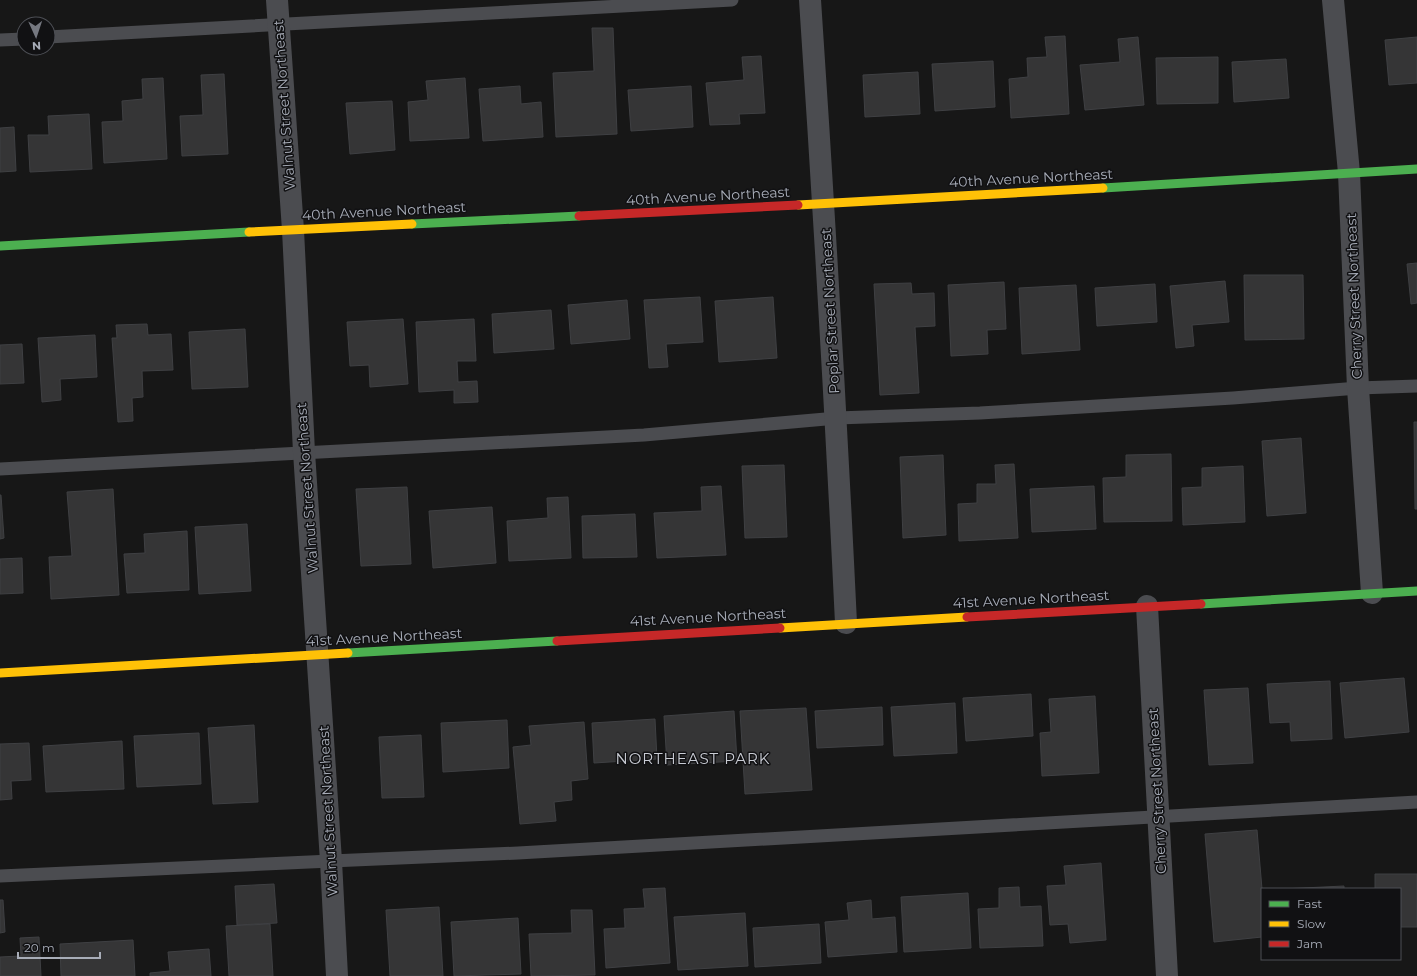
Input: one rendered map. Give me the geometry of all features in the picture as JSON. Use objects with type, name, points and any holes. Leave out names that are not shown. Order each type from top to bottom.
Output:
[{"type":"street","name":"Walnut Street Northeast","points":[[277,0],[293,230],[304,452],[332,860],[337,976]]},
{"type":"street","name":"Poplar Street Northeast","points":[[810,0],[824,204],[846,623]]},
{"type":"street","name":"Cherry Street Northeast","points":[[1333,0],[1349,173],[1358,388],[1372,593]]},
{"type":"street","name":"40th Avenue Northeast","points":[[0,246],[824,204],[1417,170]]},
{"type":"street","name":"41st Avenue Northeast","points":[[0,673],[1417,591]]},
{"type":"street","name":"Cherry Street Northeast","points":[[1147,606],[1167,976]]},
{"type":"lane","points":[[56,37],[732,0]]},
{"type":"lane","points":[[0,40],[16,39]]},
{"type":"lane","points":[[0,469],[636,435],[836,418],[1004,412],[1233,398],[1358,388],[1417,386]]},
{"type":"lane","points":[[0,876],[332,860],[518,854],[1417,802]]},
{"type":"building","points":[[592,28],[613,28],[617,134],[556,137],[553,73],[594,71]]},
{"type":"building","points":[[1065,36],[1069,114],[1011,118],[1009,79],[1028,77],[1027,58],[1047,57],[1045,37]]},
{"type":"building","points":[[1138,37],[1144,105],[1085,110],[1080,65],[1120,62],[1118,39]]},
{"type":"building","points":[[1417,37],[1417,83],[1389,85],[1385,40]]},
{"type":"building","points":[[761,56],[765,113],[739,114],[740,124],[710,125],[706,83],[744,80],[742,57]]},
{"type":"building","points":[[1218,57],[1218,103],[1157,104],[1156,58]]},
{"type":"building","points":[[1286,59],[1289,98],[1234,102],[1232,62]]},
{"type":"building","points":[[993,61],[995,107],[935,111],[932,64]]},
{"type":"building","points":[[918,72],[920,114],[865,117],[863,75]]},
{"type":"building","points":[[224,74],[228,154],[182,156],[180,116],[203,115],[201,75]]},
{"type":"building","points":[[163,78],[167,159],[104,163],[102,122],[123,121],[122,101],[143,99],[142,79]]},
{"type":"building","points":[[465,78],[469,138],[410,141],[408,102],[428,100],[426,81]]},
{"type":"building","points":[[520,86],[521,104],[541,102],[543,137],[483,141],[479,89]]},
{"type":"building","points":[[691,86],[693,127],[631,131],[628,90]]},
{"type":"building","points":[[392,101],[395,150],[350,154],[346,103]]},
{"type":"building","points":[[89,114],[92,169],[30,172],[28,135],[49,135],[48,116]]},
{"type":"building","points":[[14,127],[16,171],[0,172],[0,128]]},
{"type":"building","points":[[1417,263],[1417,303],[1411,304],[1407,264]]},
{"type":"building","points":[[1244,275],[1303,275],[1304,339],[1245,340]]},
{"type":"building","points":[[1225,281],[1229,322],[1192,325],[1194,346],[1176,348],[1170,286]]},
{"type":"building","points":[[1004,282],[1006,329],[987,330],[988,354],[951,356],[948,285]]},
{"type":"building","points":[[911,283],[912,294],[934,293],[935,326],[915,327],[919,393],[880,395],[874,284]]},
{"type":"building","points":[[1155,284],[1157,322],[1097,326],[1095,288]]},
{"type":"building","points":[[1076,285],[1080,350],[1022,354],[1019,288]]},
{"type":"building","points":[[700,297],[703,342],[666,344],[668,367],[649,368],[644,300]]},
{"type":"building","points":[[773,297],[777,358],[719,362],[715,301]]},
{"type":"building","points":[[627,300],[630,339],[571,344],[568,305]]},
{"type":"building","points":[[551,310],[554,349],[494,353],[492,314]]},
{"type":"building","points":[[403,319],[408,384],[370,387],[369,365],[350,366],[347,322]]},
{"type":"building","points":[[474,319],[476,361],[457,361],[458,382],[477,381],[478,402],[454,403],[454,390],[419,392],[416,322]]},
{"type":"building","points":[[147,324],[148,335],[171,334],[173,370],[142,371],[143,397],[132,398],[133,421],[118,422],[112,338],[117,338],[116,325]]},
{"type":"building","points":[[245,329],[248,387],[192,389],[189,332]]},
{"type":"building","points":[[95,335],[97,377],[60,379],[61,400],[42,402],[38,338]]},
{"type":"building","points":[[22,344],[24,383],[0,384],[0,345]]},
{"type":"building","points":[[1414,422],[1417,422],[1417,509],[1415,509]]},
{"type":"building","points":[[1301,438],[1306,513],[1267,516],[1262,441]]},
{"type":"building","points":[[1171,454],[1172,521],[1104,522],[1103,478],[1126,477],[1126,455]]},
{"type":"building","points":[[943,455],[946,535],[903,538],[900,457]]},
{"type":"building","points":[[1014,464],[1018,538],[959,541],[958,504],[977,503],[977,484],[996,484],[995,465]]},
{"type":"building","points":[[784,465],[787,537],[745,538],[742,466]]},
{"type":"building","points":[[1243,466],[1245,522],[1183,525],[1182,488],[1202,487],[1202,468]]},
{"type":"building","points":[[721,486],[726,555],[657,558],[654,513],[702,511],[701,487]]},
{"type":"building","points":[[1094,486],[1096,529],[1032,532],[1030,489]]},
{"type":"building","points":[[407,487],[411,564],[361,566],[356,489]]},
{"type":"building","points":[[113,489],[119,595],[51,599],[49,557],[72,556],[67,492]]},
{"type":"building","points":[[0,495],[4,538],[0,539]]},
{"type":"building","points":[[568,497],[571,558],[509,561],[507,521],[548,518],[547,498]]},
{"type":"building","points":[[492,507],[496,563],[433,568],[429,511]]},
{"type":"building","points":[[635,514],[637,557],[583,558],[582,516]]},
{"type":"building","points":[[247,524],[251,591],[199,594],[195,527]]},
{"type":"building","points":[[187,531],[189,590],[127,593],[124,554],[145,553],[144,534]]},
{"type":"building","points":[[22,558],[23,593],[0,594],[0,559]]},
{"type":"building","points":[[1404,678],[1409,732],[1345,738],[1340,683]]},
{"type":"building","points":[[1330,681],[1332,739],[1291,741],[1290,722],[1270,723],[1267,684]]},
{"type":"building","points":[[1248,688],[1253,763],[1209,765],[1204,690]]},
{"type":"building","points":[[1031,694],[1033,736],[966,741],[963,698]]},
{"type":"building","points":[[1095,696],[1099,773],[1042,776],[1040,733],[1051,732],[1049,699]]},
{"type":"building","points":[[955,703],[957,753],[894,756],[891,707]]},
{"type":"building","points":[[882,707],[883,745],[817,748],[815,711]]},
{"type":"building","points":[[806,708],[812,790],[745,794],[740,711]]},
{"type":"building","points":[[734,711],[737,761],[667,765],[664,716]]},
{"type":"building","points":[[655,719],[657,759],[594,763],[592,723]]},
{"type":"building","points":[[507,720],[509,768],[443,772],[441,723]]},
{"type":"building","points":[[584,722],[588,779],[571,781],[572,800],[554,802],[556,821],[520,824],[513,747],[531,745],[529,726]]},
{"type":"building","points":[[254,725],[258,802],[213,804],[208,728]]},
{"type":"building","points":[[199,733],[201,784],[137,787],[134,736]]},
{"type":"building","points":[[421,735],[424,797],[382,798],[379,737]]},
{"type":"building","points":[[122,741],[124,789],[46,792],[43,746]]},
{"type":"building","points":[[29,743],[31,780],[11,781],[12,799],[0,800],[0,744]]},
{"type":"building","points":[[1257,830],[1262,888],[1261,937],[1214,942],[1205,834]]},
{"type":"building","points":[[1101,863],[1106,940],[1070,943],[1068,924],[1050,925],[1047,886],[1066,885],[1064,866]]},
{"type":"building","points":[[1375,874],[1417,874],[1417,927],[1401,927],[1401,888],[1375,888]]},
{"type":"building","points":[[274,884],[277,923],[237,925],[235,886]]},
{"type":"building","points":[[1344,886],[1344,888],[1303,888]]},
{"type":"building","points":[[1019,887],[1020,907],[1041,906],[1043,946],[980,948],[978,909],[999,908],[999,888]]},
{"type":"building","points":[[665,888],[670,963],[606,968],[604,929],[625,928],[624,909],[645,908],[643,889]]},
{"type":"building","points":[[968,893],[971,948],[904,952],[901,897]]},
{"type":"building","points":[[0,900],[3,900],[5,932],[0,933]]},
{"type":"building","points":[[871,900],[872,919],[895,917],[897,952],[828,957],[825,922],[849,920],[847,903]]},
{"type":"building","points":[[439,907],[443,976],[390,976],[386,910]]},
{"type":"building","points":[[571,910],[592,910],[595,975],[531,976],[529,934],[572,933]]},
{"type":"building","points":[[745,913],[748,966],[678,970],[674,917]]},
{"type":"building","points":[[518,918],[521,974],[454,976],[451,922]]},
{"type":"building","points":[[270,924],[273,976],[229,976],[226,926]]},
{"type":"building","points":[[819,924],[821,963],[755,967],[753,928]]},
{"type":"building","points":[[39,937],[41,976],[0,976],[0,957],[21,956],[20,938]]},
{"type":"building","points":[[133,940],[135,976],[61,976],[60,944]]},
{"type":"building","points":[[209,949],[211,976],[150,976],[150,973],[170,971],[168,952]]},
{"type":"traffic: fast","points":[[1103,188],[1417,169]]},
{"type":"traffic: fast","points":[[412,224],[579,216]]},
{"type":"traffic: fast","points":[[0,246],[249,232]]},
{"type":"traffic: fast","points":[[1201,604],[1417,591]]},
{"type":"traffic: fast","points":[[348,653],[557,641]]},
{"type":"traffic: slow","points":[[798,205],[1103,188]]},
{"type":"traffic: slow","points":[[249,232],[412,224]]},
{"type":"traffic: slow","points":[[780,628],[967,617]]},
{"type":"traffic: slow","points":[[0,673],[348,653]]},
{"type":"traffic: jam","points":[[579,216],[798,205]]},
{"type":"traffic: jam","points":[[967,617],[1201,604]]},
{"type":"traffic: jam","points":[[557,641],[780,628]]},
{"type":"district","name":"NORTHEAST PARK","points":[[693,758]]}]
